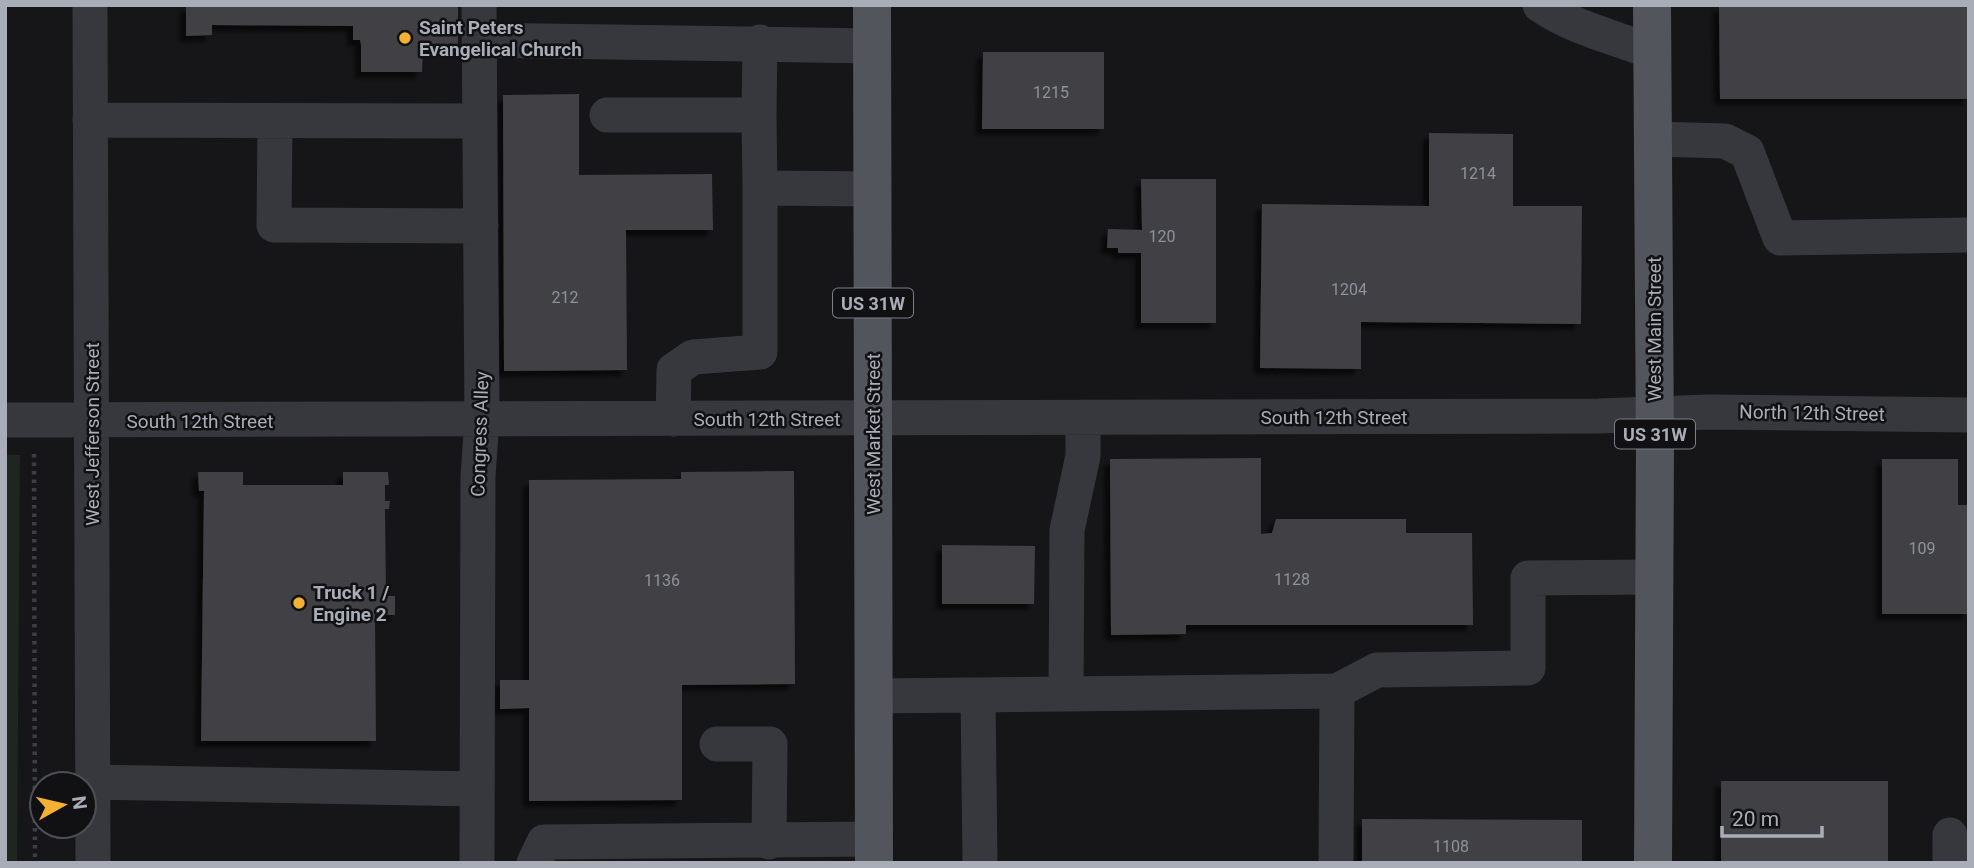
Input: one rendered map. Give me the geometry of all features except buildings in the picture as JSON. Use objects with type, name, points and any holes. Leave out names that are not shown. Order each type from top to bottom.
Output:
[{"type":"main road","name":"West Market Street","points":[[872,5],[874,851]]},
{"type":"main road","name":"West Main Street","points":[[1652,5],[1655,577],[1653,863]]},
{"type":"street","name":"West Jefferson Street","points":[[90,5],[92,770]]},
{"type":"street","name":"Congress Alley","points":[[477,863],[478,476],[482,419],[479,5]]},
{"type":"street","points":[[1540,5],[1565,23],[1597,30],[1652,52]]},
{"type":"street","points":[[479,40],[872,46]]},
{"type":"street","points":[[673,419],[674,370],[693,357],[760,352],[760,43]]},
{"type":"street","points":[[607,115],[759,115]]},
{"type":"street","points":[[90,120],[480,121]]},
{"type":"street","points":[[275,121],[274,225],[481,226]]},
{"type":"street","points":[[1653,139],[1725,141],[1747,152],[1780,238],[1969,235]]},
{"type":"street","points":[[761,188],[873,189]]},
{"type":"street","name":"South 12th Street","points":[[5,420],[1654,415]]},
{"type":"street","name":"North 12th Street","points":[[1654,415],[1969,415]]},
{"type":"street","points":[[1066,694],[1067,530],[1083,456],[1083,418]]},
{"type":"street","points":[[873,696],[1337,691],[1377,670],[1528,668],[1528,579],[1655,577]]},
{"type":"street","points":[[1336,863],[1337,691]]},
{"type":"street","points":[[978,695],[980,863]]},
{"type":"street","points":[[717,744],[770,744],[769,842]]},
{"type":"street","points":[[98,782],[477,789]]},
{"type":"street","name":"West Jefferson Street","points":[[93,840],[93,863]]},
{"type":"street","points":[[534,863],[544,842],[769,842],[874,851]]},
{"type":"path","points":[[24,448],[34,448],[35,863]]},
{"type":"shaded area","points":[[5,455],[20,455],[17,863],[5,863]]},
{"type":"place","name":"Saint Peters Evangelical Church","points":[[405,38]]},
{"type":"place","name":"Truck 1 / Engine 2","points":[[299,603]]}]
